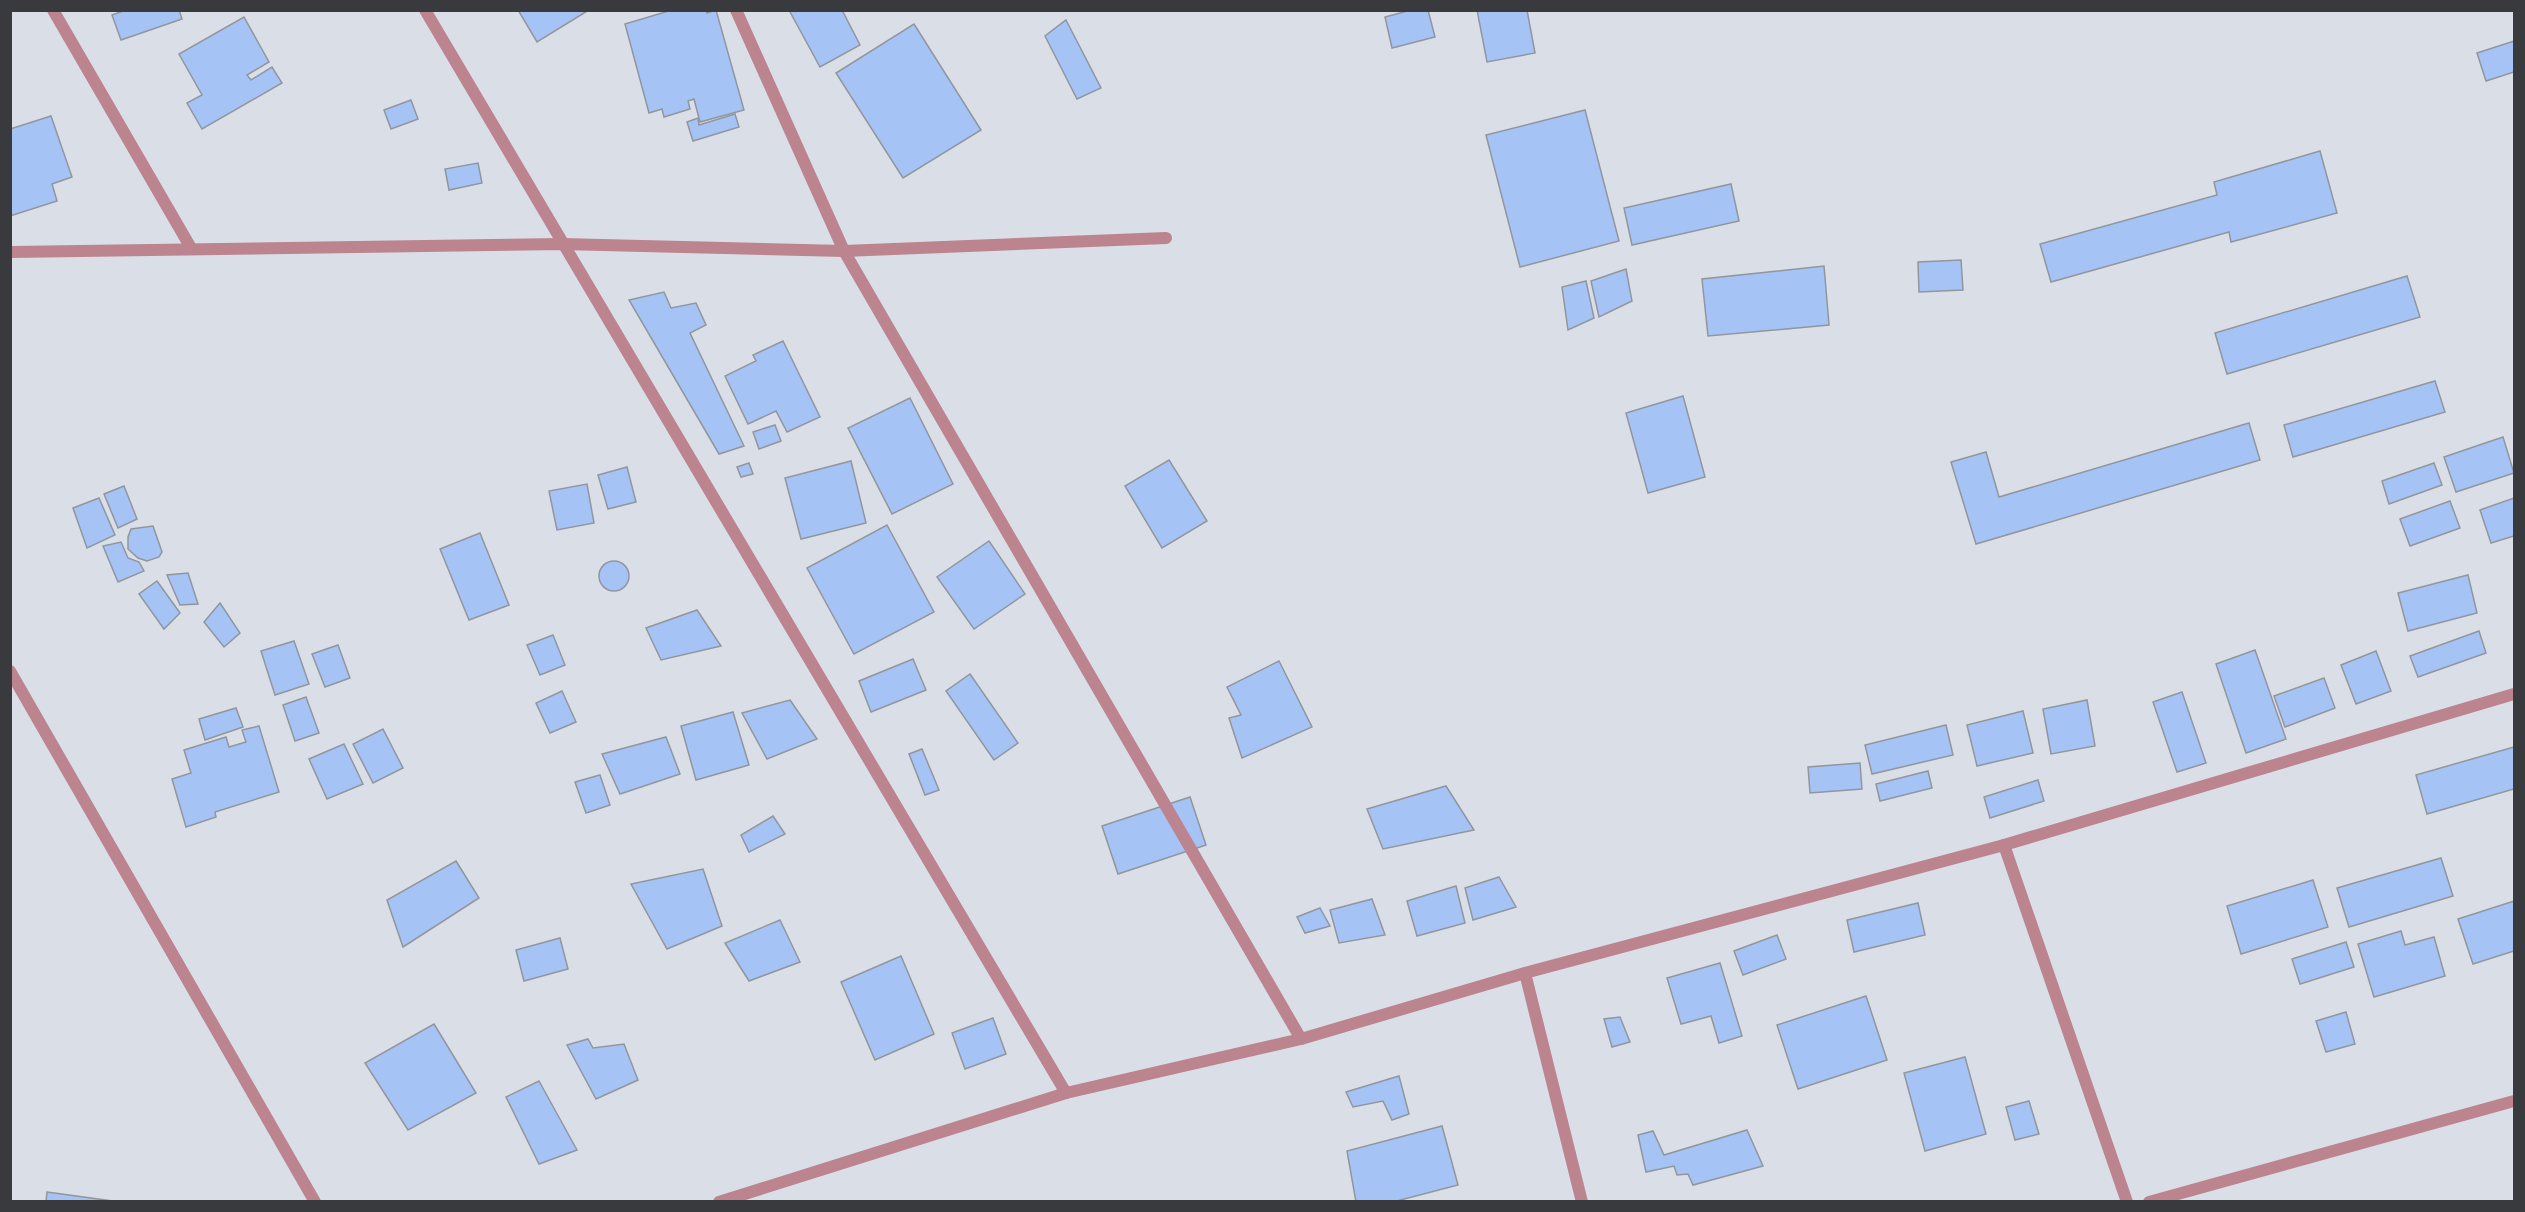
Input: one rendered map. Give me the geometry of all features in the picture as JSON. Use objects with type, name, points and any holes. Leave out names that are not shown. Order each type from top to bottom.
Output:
[{"type":"street","points":[[53,10],[191,248]]},
{"type":"street","points":[[425,10],[1066,1093]]},
{"type":"street","points":[[736,10],[844,251],[1301,1039]]},
{"type":"street","points":[[10,252],[562,244],[844,251],[1166,238]]},
{"type":"street","points":[[10,671],[315,1202]]},
{"type":"street","points":[[719,1202],[1066,1093],[1301,1039],[1525,973],[2004,845],[2514,694]]},
{"type":"street","points":[[2004,845],[2127,1202]]},
{"type":"street","points":[[1525,973],[1582,1202]]},
{"type":"street","points":[[2150,1202],[2514,1101]]},
{"type":"building","points":[[126,10],[179,10],[182,19],[121,40],[112,15]]},
{"type":"building","points":[[518,10],[589,10],[537,42]]},
{"type":"building","points":[[672,10],[706,10],[707,13],[716,10],[744,110],[700,122],[694,99],[688,101],[690,109],[664,117],[662,109],[649,113],[625,24]]},
{"type":"building","points":[[789,10],[842,10],[860,45],[820,67]]},
{"type":"building","points":[[1411,10],[1428,10],[1435,37],[1392,48],[1385,17]]},
{"type":"building","points":[[1477,10],[1527,10],[1535,53],[1487,62]]},
{"type":"building","points":[[244,17],[269,62],[247,75],[251,80],[272,67],[282,83],[202,129],[187,103],[202,95],[179,54]]},
{"type":"building","points":[[1066,20],[1101,88],[1077,99],[1045,36]]},
{"type":"building","points":[[914,24],[981,130],[903,178],[836,73]]},
{"type":"building","points":[[2514,41],[2514,72],[2486,81],[2477,53]]},
{"type":"building","points":[[411,100],[418,119],[391,129],[384,110]]},
{"type":"building","points":[[1585,110],[1619,241],[1520,267],[1486,135]]},
{"type":"building","points":[[735,114],[739,127],[693,141],[687,122],[698,118],[699,125]]},
{"type":"building","points":[[51,116],[72,177],[52,184],[57,201],[10,216],[10,129]]},
{"type":"building","points":[[2320,151],[2337,213],[2231,242],[2229,232],[2051,282],[2040,244],[2217,195],[2214,182]]},
{"type":"building","points":[[478,163],[482,183],[449,190],[445,169]]},
{"type":"building","points":[[1731,184],[1739,221],[1632,245],[1624,208]]},
{"type":"building","points":[[1961,260],[1963,290],[1919,292],[1918,262]]},
{"type":"building","points":[[1824,266],[1829,325],[1708,336],[1702,279]]},
{"type":"building","points":[[1626,269],[1632,301],[1599,317],[1591,281]]},
{"type":"building","points":[[2407,276],[2420,317],[2227,374],[2215,333]]},
{"type":"building","points":[[1586,281],[1594,318],[1568,330],[1562,287]]},
{"type":"building","points":[[664,292],[671,308],[696,303],[706,325],[690,333],[744,446],[719,454],[629,300]]},
{"type":"building","points":[[783,341],[820,417],[787,432],[776,411],[748,424],[725,376],[756,361],[753,355]]},
{"type":"building","points":[[2435,381],[2445,412],[2293,457],[2284,425]]},
{"type":"building","points":[[1683,396],[1705,477],[1648,493],[1626,413]]},
{"type":"building","points":[[910,398],[953,484],[892,514],[848,428]]},
{"type":"building","points":[[2249,423],[2260,460],[1976,544],[1951,462],[1986,452],[1999,497]]},
{"type":"building","points":[[775,425],[781,441],[759,449],[753,432]]},
{"type":"building","points":[[2503,437],[2514,473],[2456,492],[2444,457]]},
{"type":"building","points":[[1169,460],[1207,521],[1162,548],[1125,486]]},
{"type":"building","points":[[851,461],[866,523],[801,539],[785,478]]},
{"type":"building","points":[[749,463],[753,474],[741,477],[737,467]]},
{"type":"building","points":[[2434,463],[2442,485],[2389,504],[2382,481]]},
{"type":"building","points":[[627,467],[636,502],[608,509],[598,475]]},
{"type":"building","points":[[587,484],[594,523],[557,530],[549,491]]},
{"type":"building","points":[[124,486],[137,519],[118,528],[104,494]]},
{"type":"building","points":[[99,498],[115,535],[87,548],[73,508]]},
{"type":"building","points":[[2514,498],[2514,536],[2491,543],[2480,510]]},
{"type":"building","points":[[2450,501],[2460,528],[2410,546],[2400,519]]},
{"type":"building","points":[[887,525],[934,612],[854,654],[807,568]]},
{"type":"building","points":[[153,526],[162,552],[159,557],[147,561],[138,558],[128,549],[128,537],[131,529]]},
{"type":"building","points":[[480,533],[509,605],[469,620],[440,549]]},
{"type":"building","points":[[989,541],[1025,594],[974,629],[937,577]]},
{"type":"building","points":[[121,542],[128,558],[139,562],[144,571],[118,582],[103,546]]},
{"type":"building","points":[[614,561],[625,565],[629,576],[625,587],[614,591],[603,587],[599,576],[603,565]]},
{"type":"building","points":[[188,573],[198,604],[180,605],[167,575]]},
{"type":"building","points":[[2468,575],[2477,613],[2408,631],[2398,593]]},
{"type":"building","points":[[157,581],[180,613],[164,629],[139,594]]},
{"type":"building","points":[[220,603],[240,633],[224,647],[204,622]]},
{"type":"building","points":[[697,610],[721,646],[661,660],[646,628]]},
{"type":"building","points":[[2479,631],[2486,653],[2418,677],[2410,656]]},
{"type":"building","points":[[553,635],[565,665],[540,675],[527,645]]},
{"type":"building","points":[[294,641],[309,684],[275,695],[261,651]]},
{"type":"building","points":[[338,645],[350,678],[325,687],[312,654]]},
{"type":"building","points":[[2255,650],[2286,739],[2246,753],[2216,664]]},
{"type":"building","points":[[2376,651],[2391,691],[2356,704],[2341,665]]},
{"type":"building","points":[[913,659],[926,690],[871,712],[859,681]]},
{"type":"building","points":[[1279,661],[1312,727],[1242,758],[1229,718],[1241,715],[1227,687]]},
{"type":"building","points":[[970,674],[1018,743],[994,760],[946,691]]},
{"type":"building","points":[[2324,678],[2335,708],[2285,727],[2274,696]]},
{"type":"building","points":[[562,691],[576,722],[550,733],[536,703]]},
{"type":"building","points":[[2182,692],[2206,763],[2177,772],[2153,702]]},
{"type":"building","points":[[306,697],[319,733],[295,741],[283,705]]},
{"type":"building","points":[[790,700],[817,739],[767,759],[742,713]]},
{"type":"building","points":[[2087,700],[2095,746],[2051,754],[2043,709]]},
{"type":"building","points":[[236,708],[243,727],[205,740],[199,719]]},
{"type":"building","points":[[2023,711],[2033,753],[1977,766],[1967,725]]},
{"type":"building","points":[[733,712],[749,765],[696,780],[681,726]]},
{"type":"building","points":[[1946,725],[1953,755],[1872,774],[1865,745]]},
{"type":"building","points":[[259,726],[279,792],[215,812],[216,817],[186,827],[172,779],[191,773],[184,750],[226,737],[229,747],[246,742],[242,730]]},
{"type":"building","points":[[383,729],[403,768],[373,783],[353,744]]},
{"type":"building","points":[[666,737],[680,774],[620,794],[602,754]]},
{"type":"building","points":[[344,744],[363,784],[327,799],[309,759]]},
{"type":"building","points":[[2514,747],[2514,789],[2427,814],[2416,775]]},
{"type":"building","points":[[922,749],[939,790],[925,795],[909,754]]},
{"type":"building","points":[[1860,763],[1862,789],[1810,793],[1808,767]]},
{"type":"building","points":[[1928,771],[1932,788],[1880,801],[1876,784]]},
{"type":"building","points":[[600,775],[610,805],[586,813],[575,782]]},
{"type":"building","points":[[2038,780],[2044,801],[1990,818],[1984,797]]},
{"type":"building","points":[[1446,786],[1474,830],[1383,849],[1367,809]]},
{"type":"building","points":[[1190,797],[1206,845],[1118,874],[1102,826]]},
{"type":"building","points":[[773,816],[785,834],[749,852],[741,835]]},
{"type":"building","points":[[2441,858],[2453,896],[2349,927],[2337,888]]},
{"type":"building","points":[[456,861],[479,898],[403,947],[387,900]]},
{"type":"building","points":[[703,869],[722,926],[667,949],[631,884]]},
{"type":"building","points":[[1499,877],[1516,907],[1473,920],[1465,888]]},
{"type":"building","points":[[2313,880],[2328,927],[2241,954],[2227,906]]},
{"type":"building","points":[[1456,886],[1465,923],[1417,936],[1407,901]]},
{"type":"building","points":[[1372,899],[1385,935],[1339,943],[1330,910]]},
{"type":"building","points":[[2514,901],[2514,951],[2473,964],[2458,919]]},
{"type":"building","points":[[1918,903],[1925,935],[1854,952],[1847,920]]},
{"type":"building","points":[[1320,908],[1330,926],[1305,933],[1297,917]]},
{"type":"building","points":[[780,920],[800,962],[749,981],[725,943]]},
{"type":"building","points":[[2401,931],[2405,945],[2434,937],[2445,976],[2374,997],[2358,944]]},
{"type":"building","points":[[1777,935],[1786,959],[1743,975],[1734,951]]},
{"type":"building","points":[[560,938],[568,969],[524,981],[516,950]]},
{"type":"building","points":[[2346,942],[2354,967],[2300,984],[2292,959]]},
{"type":"building","points":[[901,956],[934,1034],[875,1060],[841,982]]},
{"type":"building","points":[[1720,963],[1742,1036],[1719,1043],[1711,1016],[1681,1024],[1667,978]]},
{"type":"building","points":[[1866,996],[1887,1060],[1798,1089],[1777,1025]]},
{"type":"building","points":[[2346,1012],[2355,1044],[2326,1052],[2316,1021]]},
{"type":"building","points":[[1620,1017],[1630,1042],[1612,1047],[1604,1019]]},
{"type":"building","points":[[993,1018],[1006,1054],[965,1069],[952,1033]]},
{"type":"building","points":[[434,1024],[476,1093],[408,1130],[365,1063]]},
{"type":"building","points":[[588,1039],[593,1048],[624,1044],[638,1080],[596,1099],[567,1045]]},
{"type":"building","points":[[1965,1057],[1986,1134],[1925,1151],[1904,1073]]},
{"type":"building","points":[[1399,1076],[1409,1114],[1392,1120],[1383,1101],[1353,1107],[1346,1092]]},
{"type":"building","points":[[539,1081],[577,1150],[539,1164],[506,1097]]},
{"type":"building","points":[[2029,1101],[2039,1134],[2015,1140],[2006,1107]]},
{"type":"building","points":[[1442,1126],[1458,1185],[1393,1202],[1356,1202],[1347,1151]]},
{"type":"building","points":[[1747,1130],[1763,1166],[1693,1185],[1688,1174],[1677,1175],[1674,1166],[1646,1172],[1638,1135],[1653,1131],[1664,1155]]},
{"type":"building","points":[[47,1192],[113,1201],[46,1202]]}]
